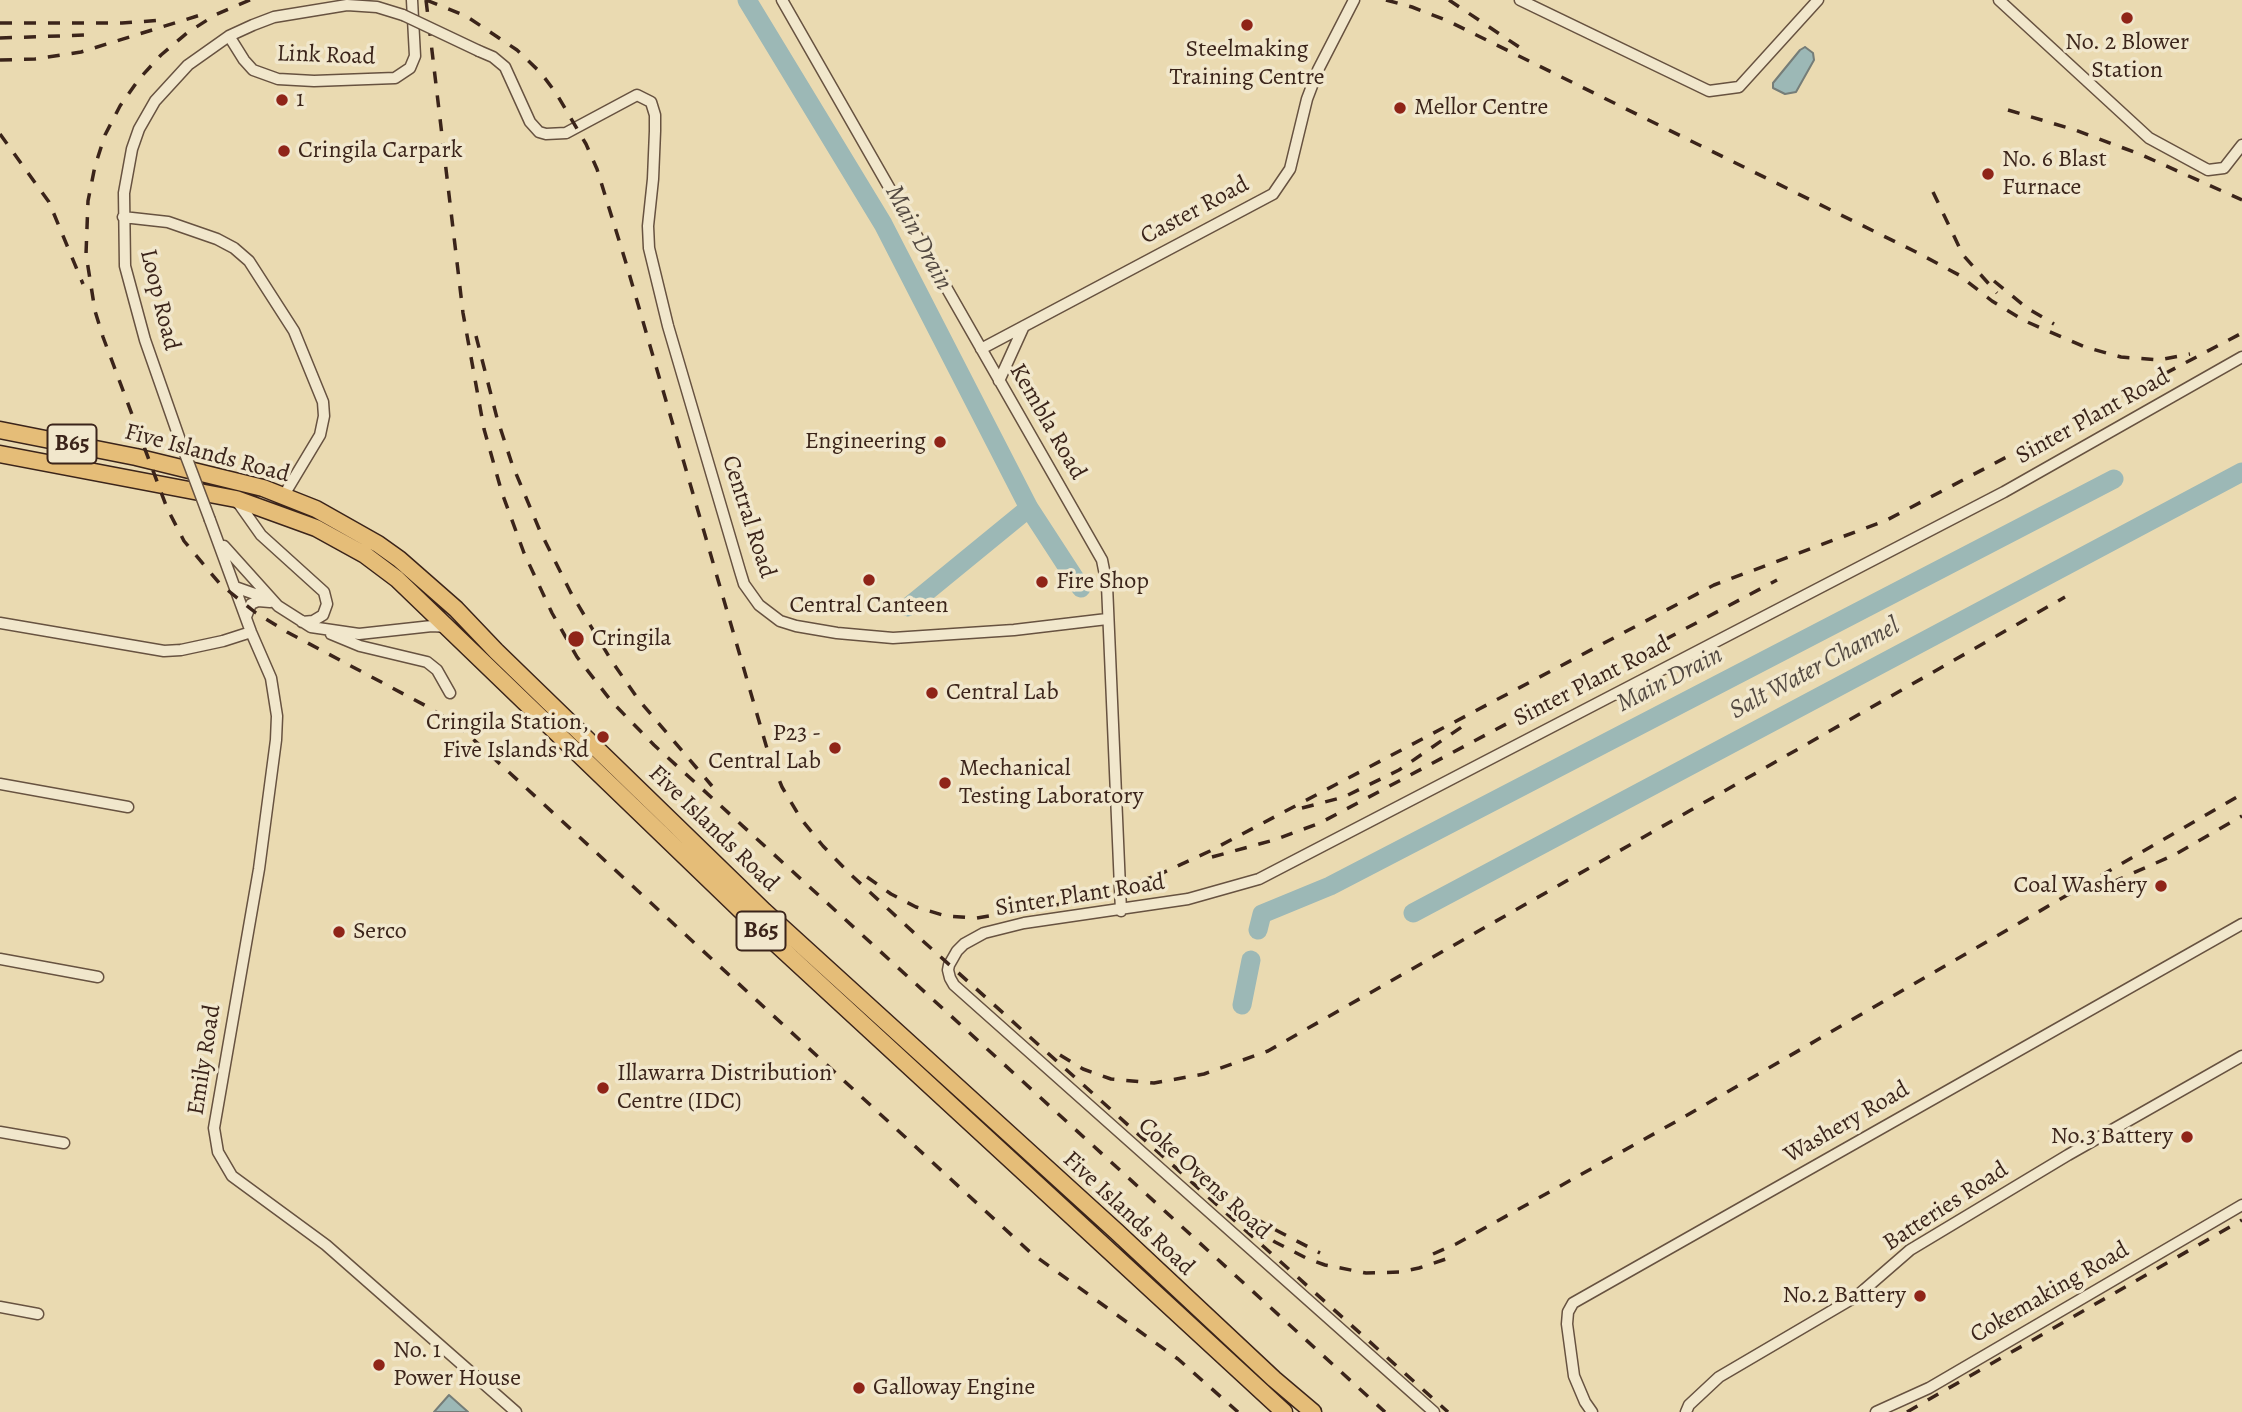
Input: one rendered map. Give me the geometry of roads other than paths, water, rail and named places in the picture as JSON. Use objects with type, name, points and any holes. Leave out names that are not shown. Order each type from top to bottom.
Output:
[{"type":"main road","name":"Five Islands Road","points":[[3,430],[241,481],[316,509],[378,544],[456,609],[780,926],[1312,1412]]},
{"type":"main road","name":"Five Islands Road","points":[[0,454],[236,499],[305,523],[347,544],[397,579],[758,928],[1284,1412]]},
{"type":"street","name":"Link Road","points":[[229,36],[253,69],[278,79],[313,81],[395,78],[410,68],[415,56],[412,0]]},
{"type":"street","name":"Kembla Road","points":[[782,0],[1102,560],[1107,585],[1121,911]]},
{"type":"street","name":"Caster Road","points":[[981,349],[1273,194],[1290,169],[1307,99],[1318,69],[1354,0]]},
{"type":"street","points":[[1520,0],[1709,91],[1738,87],[1818,0]]},
{"type":"street","points":[[1999,0],[2149,138],[2208,170],[2224,168],[2242,145]]},
{"type":"street","name":"Loop Road","points":[[235,587],[145,340],[125,266],[124,193],[132,149],[139,129],[155,102],[188,65],[229,36],[274,17],[330,6],[363,5],[403,15],[500,61],[530,122],[546,134],[566,132],[632,97],[642,95]]},
{"type":"street","name":"Central Road","points":[[642,95],[651,102],[655,115],[649,248],[667,326],[744,584],[758,605],[780,621],[796,626],[892,638],[1107,619]]},
{"type":"street","points":[[123,218],[169,222],[234,248],[249,261],[294,331],[323,402],[324,416],[320,435],[284,495]]},
{"type":"street","points":[[999,381],[1024,326]]},
{"type":"street","name":"Sinter Plant Road","points":[[949,975],[949,965],[957,951],[984,933],[1024,923],[1121,911],[1207,895],[1259,879],[2004,492],[2242,357]]},
{"type":"street","points":[[236,499],[261,535],[324,592],[327,604],[323,615],[313,621],[298,621]]},
{"type":"street","name":"Loop Road","points":[[218,540],[276,605],[311,628],[359,634],[432,626],[448,627]]},
{"type":"street","points":[[235,587],[257,593],[276,605]]},
{"type":"street","name":"Emily Road","points":[[235,587],[273,687],[277,729],[259,869],[214,1128],[218,1152],[232,1176],[326,1245],[516,1412]]},
{"type":"street","points":[[246,618],[253,603],[261,601],[276,605]]},
{"type":"street","points":[[0,624],[164,651],[223,641],[251,632]]},
{"type":"street","points":[[311,628],[360,646],[431,664],[450,693]]},
{"type":"street","points":[[344,631],[368,647],[380,651]]},
{"type":"street","points":[[0,784],[128,807]]},
{"type":"street","name":"Washery Road","points":[[1592,1412],[1574,1376],[1567,1324],[1568,1312],[1573,1304],[2242,924]]},
{"type":"street","points":[[0,959],[98,977]]},
{"type":"street","name":"Coke Ovens Road","points":[[949,975],[954,985],[1434,1412]]},
{"type":"street","name":"Batteries Road","points":[[1686,1412],[1689,1405],[1719,1377],[1857,1296],[1910,1250],[2068,1155],[2242,1056]]},
{"type":"street","points":[[0,1132],[64,1143]]},
{"type":"street","name":"Cokemaking Road","points":[[1876,1412],[1929,1388],[2242,1205]]},
{"type":"street","points":[[0,1307],[38,1314]]},
{"type":"water","points":[[1805,47],[1813,53],[1814,60],[1796,92],[1785,94],[1773,88],[1773,83]]},
{"type":"water","points":[[449,1395],[467,1411],[468,1412],[434,1412]]},
{"type":"waterway","name":"Main Drain","points":[[747,0],[883,224],[1029,508],[1081,588]]},
{"type":"waterway","name":"Salt Water Channel","points":[[1413,913],[2242,472]]},
{"type":"waterway","name":"Main Drain","points":[[1258,930],[1262,914],[1330,886],[2114,479]]},
{"type":"waterway","name":"Main Drain","points":[[908,607],[1029,508]]},
{"type":"waterway","name":"Main Drain","points":[[1242,1005],[1251,960]]},
{"type":"railway","points":[[250,0],[215,15],[187,33],[161,55],[139,79],[120,106],[105,135],[88,201],[86,254],[95,311],[167,508],[184,541],[220,584],[256,613],[430,708],[461,728],[1031,1253],[1178,1359],[1238,1412]]},
{"type":"railway","points":[[426,0],[466,16],[517,50],[541,73],[556,93],[586,144],[597,169],[626,263],[768,752],[782,787],[801,819],[849,873],[924,942],[1448,1412]]},
{"type":"railway","points":[[426,0],[463,313],[484,429],[502,493],[524,553],[552,613],[577,657],[612,702],[654,745],[1385,1412]]},
{"type":"railway","points":[[1386,0],[1448,21],[1916,252],[1959,275],[1992,301],[2025,321],[2085,347],[2121,357],[2159,360],[2190,354]]},
{"type":"railway","points":[[1449,0],[1522,49]]},
{"type":"railway","points":[[0,60],[35,59],[81,52],[207,13]]},
{"type":"railway","points":[[0,23],[122,23],[163,20]]},
{"type":"railway","points":[[0,38],[85,35]]},
{"type":"railway","points":[[2008,110],[2075,130],[2142,155],[2242,200]]},
{"type":"railway","points":[[0,134],[49,202],[83,284]]},
{"type":"railway","points":[[1933,192],[1963,255],[1997,293]]},
{"type":"railway","points":[[1994,281],[2027,308],[2054,324]]},
{"type":"railway","points":[[1156,876],[1210,851],[1714,585],[1887,520],[2242,333]]},
{"type":"railway","points":[[476,336],[512,464],[540,531],[571,593],[638,699],[712,786]]},
{"type":"railway","points":[[1212,857],[1274,840],[1320,823],[1777,580]]},
{"type":"railway","points":[[1060,1055],[1083,1069],[1111,1079],[1154,1083],[1204,1074],[1268,1051],[2065,597]]},
{"type":"railway","points":[[1302,808],[1344,797],[1399,770],[1463,726]]},
{"type":"railway","points":[[1433,1254],[1456,1244],[1677,1121],[2242,794]]},
{"type":"railway","points":[[2090,892],[2174,855],[2242,816]]},
{"type":"railway","points":[[867,877],[916,907],[946,916],[977,918],[1079,901],[1165,872]]},
{"type":"railway","points":[[1214,1192],[1268,1226],[1320,1253]]},
{"type":"railway","points":[[1907,1412],[2242,1220]]},
{"type":"railway","points":[[1253,1228],[1306,1258],[1325,1265],[1366,1273],[1400,1272],[1452,1257]]},
{"type":"place","name":"No. 2 Blower Station","points":[[2127,18]]},
{"type":"place","name":"Steelmaking Training Centre","points":[[1247,25]]},
{"type":"place","name":"1","points":[[282,100]]},
{"type":"place","name":"Mellor Centre","points":[[1400,108]]},
{"type":"place","name":"Cringila Carpark","points":[[284,151]]},
{"type":"place","name":"No. 6 Blast Furnace","points":[[1988,174]]},
{"type":"place","name":"Engineering","points":[[940,442]]},
{"type":"place","name":"Central Canteen","points":[[869,580]]},
{"type":"place","name":"Fire Shop","points":[[1042,582]]},
{"type":"place","name":"Cringila","points":[[576,639]]},
{"type":"place","name":"Central Lab","points":[[932,693]]},
{"type":"place","name":"Cringila Station, Five Islands Rd","points":[[603,737]]},
{"type":"place","name":"P23 - Central Lab","points":[[835,748]]},
{"type":"place","name":"Mechanical Testing Laboratory","points":[[945,783]]},
{"type":"place","name":"Coal Washery","points":[[2161,886]]},
{"type":"place","name":"Serco","points":[[339,932]]},
{"type":"place","name":"Illawarra Distribution Centre (IDC)","points":[[603,1088]]},
{"type":"place","name":"No.3 Battery","points":[[2187,1137]]},
{"type":"place","name":"No.2 Battery","points":[[1920,1296]]},
{"type":"place","name":"No. 1 Power House","points":[[379,1365]]},
{"type":"place","name":"Galloway Engine","points":[[859,1388]]}]
